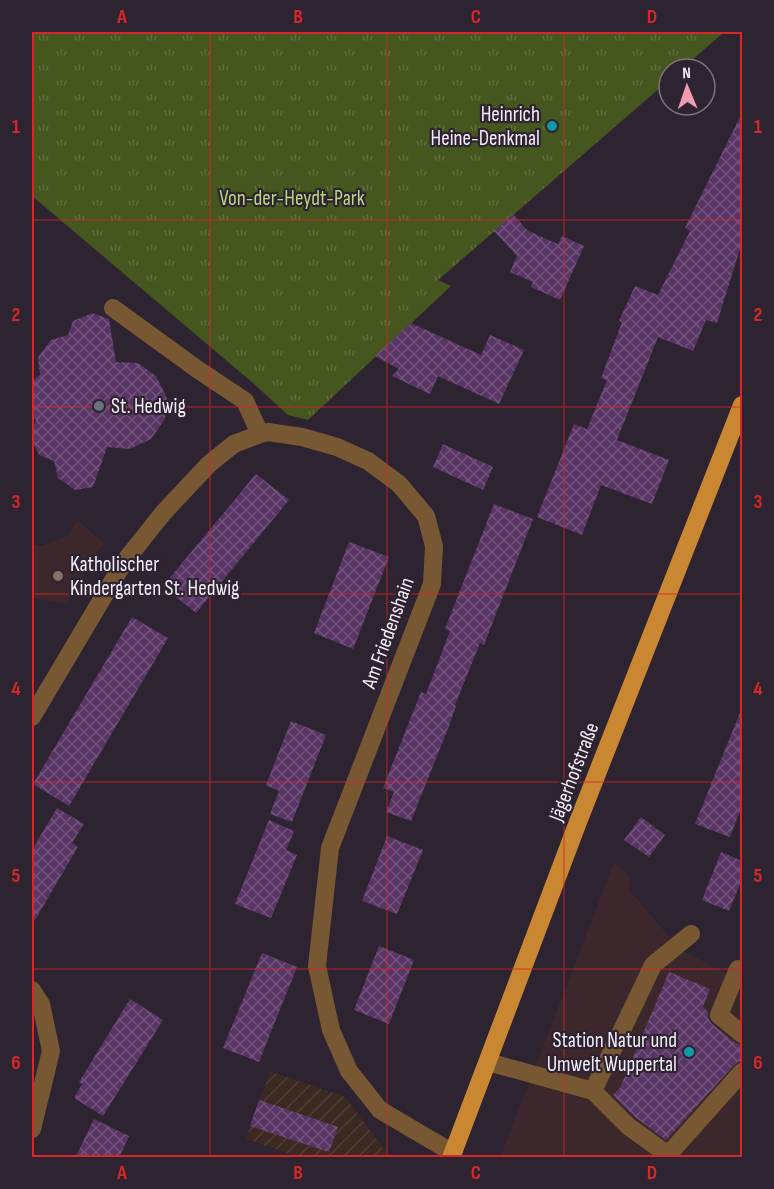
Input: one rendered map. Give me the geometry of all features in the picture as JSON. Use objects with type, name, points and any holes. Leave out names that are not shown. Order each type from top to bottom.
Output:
[{"type":"main road","name":"Jägerhofstraße","points":[[452,1155],[574,832],[742,405]]},
{"type":"street","points":[[113,308],[245,401],[260,434]]},
{"type":"street","name":"Am Friedenshain","points":[[32,717],[124,562],[164,512],[209,464],[234,444],[268,432],[302,437],[337,447],[368,461],[399,484],[426,516],[434,546],[432,584],[330,848],[317,966],[331,1030],[349,1071],[380,1110],[452,1155]]},
{"type":"street","points":[[593,1091],[653,965],[691,934]]},
{"type":"street","points":[[738,969],[719,1015],[742,1034]]},
{"type":"street","points":[[32,990],[41,1004],[51,1051],[32,1129]]},
{"type":"street","points":[[488,1062],[593,1091],[628,1126],[668,1155],[742,1072]]},
{"type":"shaded area","name":"Katholischer Kindergarten St. Hedwig","points":[[78,520],[104,544],[67,604],[32,598],[32,545],[42,546],[67,536]]},
{"type":"shaded area","points":[[614,863],[623,869],[629,878],[629,890],[680,949],[742,982],[742,1157],[500,1158]]},
{"type":"shaded area","points":[[270,1071],[345,1097],[390,1157],[298,1157],[246,1139]]},
{"type":"green space","name":"Von-der-Heydt-Park","points":[[32,32],[724,32],[696,57],[657,57],[657,90],[438,280],[451,286],[308,420],[288,415],[32,196]]},
{"type":"building","points":[[742,113],[742,245],[717,323],[706,320],[693,351],[658,337],[617,440],[669,460],[652,504],[601,485],[582,535],[537,517],[574,424],[587,429],[607,380],[601,378],[622,322],[619,321],[635,286],[658,295],[690,231],[685,228]]},
{"type":"building","points":[[513,214],[528,231],[558,244],[562,236],[584,246],[560,300],[531,287],[533,282],[510,272],[517,256],[494,231]]},
{"type":"building","name":"St. Hedwig","points":[[92,313],[109,319],[116,362],[138,363],[156,376],[167,398],[165,419],[151,439],[130,449],[107,447],[93,487],[75,490],[58,478],[54,461],[39,455],[32,440],[32,430],[36,420],[32,415],[32,381],[40,375],[38,357],[51,340],[68,335],[73,321]]},
{"type":"building","points":[[411,323],[481,355],[490,335],[524,350],[499,404],[438,376],[430,394],[392,376],[399,369],[375,356]]},
{"type":"building","points":[[443,444],[493,467],[483,490],[433,467]]},
{"type":"building","points":[[256,474],[289,500],[196,613],[163,586]]},
{"type":"building","points":[[494,504],[533,519],[484,645],[480,643],[411,821],[386,812],[394,792],[383,788],[421,692],[426,694],[450,631],[445,629]]},
{"type":"building","points":[[349,542],[389,557],[353,649],[314,633]]},
{"type":"building","points":[[132,617],[168,638],[69,806],[33,784]]},
{"type":"building","points":[[741,710],[742,806],[730,837],[695,824]]},
{"type":"building","points":[[291,721],[326,735],[292,822],[270,814],[279,791],[266,785]]},
{"type":"building","points":[[57,808],[84,824],[72,843],[78,847],[32,925],[32,850]]},
{"type":"building","points":[[641,817],[665,835],[649,857],[624,840]]},
{"type":"building","points":[[269,820],[294,831],[286,850],[297,855],[271,918],[235,904]]},
{"type":"building","points":[[387,836],[423,850],[397,914],[362,901]]},
{"type":"building","points":[[721,852],[742,861],[742,879],[729,911],[702,900]]},
{"type":"building","points":[[379,946],[414,960],[389,1024],[354,1010]]},
{"type":"building","points":[[262,953],[297,967],[259,1062],[223,1048]]},
{"type":"building","name":"Station Natur und Umwelt Wuppertal","points":[[669,972],[710,989],[703,1007],[708,1012],[708,1018],[712,1024],[735,1043],[742,1045],[742,1061],[734,1065],[666,1140],[635,1117],[613,1095],[620,1088]]},
{"type":"building","points":[[130,999],[163,1020],[103,1116],[74,1098],[82,1084],[79,1082]]},
{"type":"building","points":[[259,1100],[338,1127],[329,1152],[250,1126]]},
{"type":"building","points":[[94,1119],[129,1136],[119,1158],[75,1158]]},
{"type":"place","name":"Heinrich Heine-Denkmal","points":[[552,126]]},
{"type":"place","name":"St. Hedwig","points":[[99,406]]},
{"type":"place","name":"Katholischer Kindergarten St. Hedwig","points":[[58,576]]},
{"type":"place","name":"Station Natur und Umwelt Wuppertal","points":[[689,1052]]}]
